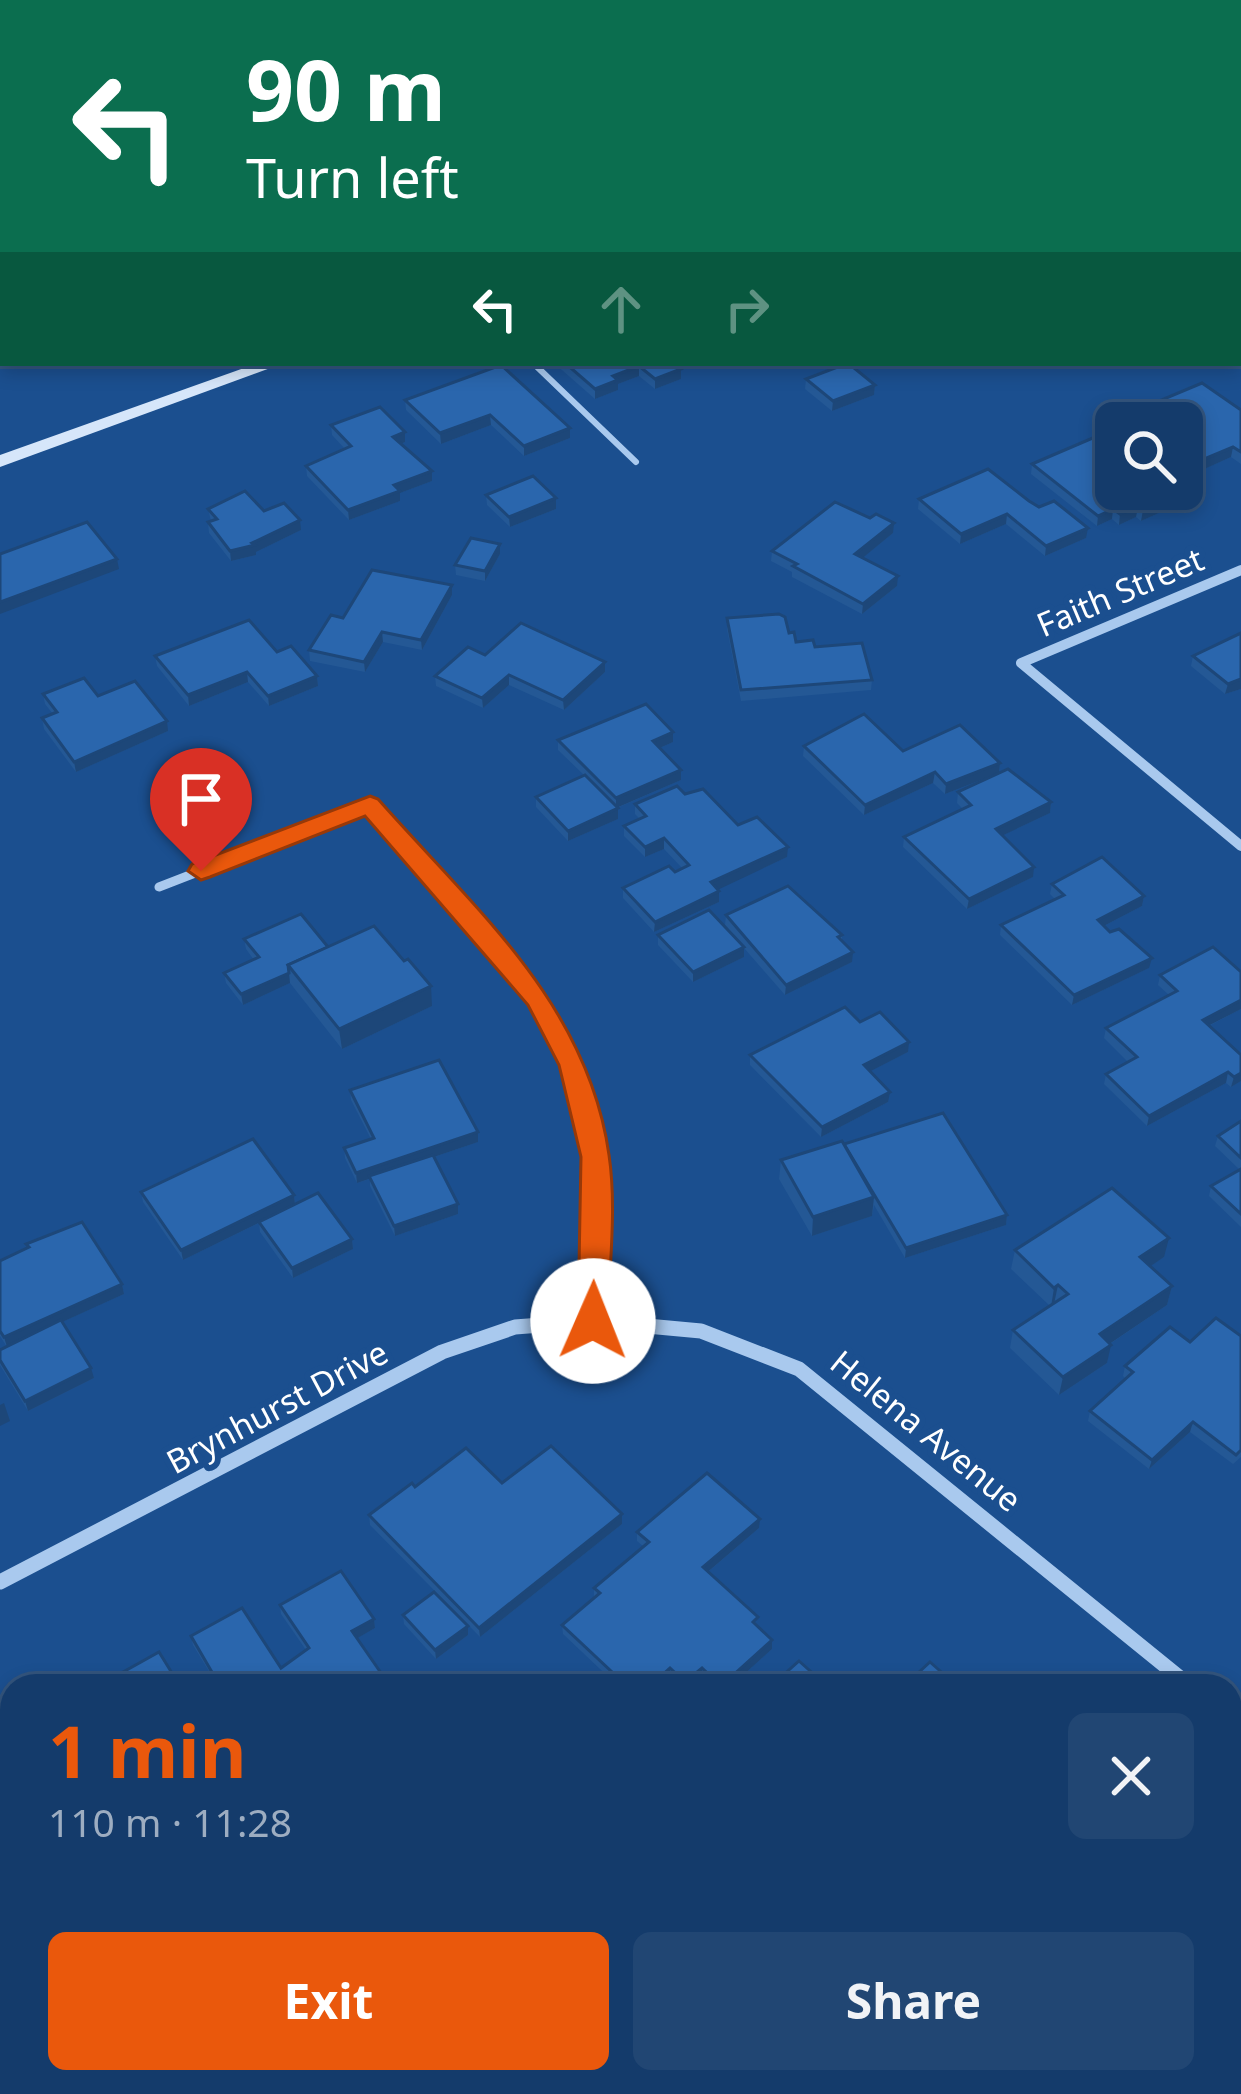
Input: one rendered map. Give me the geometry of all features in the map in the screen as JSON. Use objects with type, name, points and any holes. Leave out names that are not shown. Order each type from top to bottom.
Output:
[{"type":"main road","points":[[0,461],[267,366]]},
{"type":"street","name":"Faith Street","points":[[1241,570],[1021,663],[1241,846]]},
{"type":"street","points":[[370,805],[539,999],[573,1065],[596,1157],[593,1321]]},
{"type":"street","name":"Brynhurst Drive","points":[[0,1582],[442,1352],[515,1328],[593,1321]]},
{"type":"street","name":"Helena Avenue","points":[[593,1321],[701,1331],[800,1369],[1175,1674]]},
{"type":"lane","points":[[536,366],[636,462]]},
{"type":"lane","points":[[158,887],[370,805]]},
{"type":"building","points":[[502,366],[570,428],[524,446],[490,415],[440,433],[405,400]]},
{"type":"building","points":[[568,366],[639,366],[613,376],[618,380],[595,389]]},
{"type":"building","points":[[639,366],[681,369],[655,379]]},
{"type":"building","points":[[852,366],[875,385],[833,401],[806,379]]},
{"type":"building","points":[[1202,383],[1241,410],[1241,452],[1233,447],[1203,460],[1203,402],[1157,402]]},
{"type":"building","points":[[380,407],[405,432],[393,437],[432,471],[394,485],[400,491],[348,510],[306,466],[351,446],[331,425]]},
{"type":"building","points":[[1095,437],[1095,510],[1111,510],[1098,516],[1032,464]]},
{"type":"building","points":[[988,469],[1039,507],[1054,501],[1088,528],[1046,546],[1007,514],[961,534],[919,499]]},
{"type":"building","points":[[533,476],[556,498],[509,517],[486,495]]},
{"type":"building","points":[[245,491],[264,511],[284,503],[300,520],[252,543],[255,545],[230,551],[208,522],[217,519],[208,509]]},
{"type":"building","points":[[835,502],[894,523],[855,554],[898,576],[863,604],[772,551]]},
{"type":"building","points":[[87,522],[117,559],[0,602],[0,554]]},
{"type":"building","points":[[471,538],[500,544],[485,571],[455,565]]},
{"type":"building","points":[[372,570],[452,585],[421,640],[382,632],[364,662],[309,650],[331,615],[343,618]]},
{"type":"building","points":[[779,614],[796,642],[813,640],[815,647],[862,643],[872,680],[741,690],[727,618]]},
{"type":"building","points":[[249,620],[277,652],[291,646],[317,676],[268,696],[247,672],[188,695],[155,656]]},
{"type":"building","points":[[521,623],[605,662],[563,700],[509,675],[482,698],[435,676],[468,647],[485,655]]},
{"type":"building","points":[[1241,633],[1241,679],[1228,684],[1193,656]]},
{"type":"building","points":[[84,678],[98,696],[135,681],[167,721],[74,762],[42,718],[57,712],[43,694]]},
{"type":"building","points":[[646,704],[673,732],[653,741],[681,770],[616,798],[558,740]]},
{"type":"building","points":[[864,714],[903,751],[960,725],[1000,763],[946,784],[935,772],[865,805],[804,746]]},
{"type":"building","points":[[1008,769],[1051,802],[996,829],[1034,867],[969,899],[904,837],[971,805],[958,792]]},
{"type":"building","points":[[585,775],[618,808],[568,831],[536,797]]},
{"type":"building","points":[[677,786],[685,794],[703,789],[738,825],[757,817],[788,847],[711,882],[719,891],[655,922],[623,888],[669,866],[675,872],[689,865],[664,838],[645,847],[624,826],[646,816],[635,804]]},
{"type":"building","points":[[1102,857],[1144,896],[1098,920],[1110,932],[1119,929],[1152,958],[1074,995],[1001,925],[1064,895],[1052,884]]},
{"type":"building","points":[[788,886],[842,935],[838,937],[853,952],[786,985],[726,915]]},
{"type":"building","points":[[709,910],[744,947],[693,972],[658,935]]},
{"type":"building","points":[[301,914],[328,947],[288,965],[289,973],[241,994],[224,973],[259,957],[244,939]]},
{"type":"building","points":[[374,926],[431,986],[339,1029],[288,965]]},
{"type":"building","points":[[1213,947],[1241,972],[1241,1000],[1203,1020],[1241,1055],[1241,1073],[1234,1077],[1228,1072],[1149,1116],[1106,1074],[1137,1057],[1106,1028],[1177,991],[1160,975]]},
{"type":"building","points":[[845,1007],[860,1022],[880,1012],[909,1042],[864,1065],[890,1092],[822,1127],[750,1055]]},
{"type":"building","points":[[439,1060],[478,1132],[356,1173],[344,1148],[374,1138],[350,1090]]},
{"type":"building","points":[[943,1113],[1007,1215],[906,1248],[844,1144]]},
{"type":"building","points":[[1241,1121],[1241,1158],[1218,1136]]},
{"type":"building","points":[[253,1139],[294,1195],[181,1250],[141,1192]]},
{"type":"building","points":[[842,1141],[874,1197],[813,1217],[781,1160]]},
{"type":"building","points":[[433,1155],[458,1204],[394,1226],[369,1176]]},
{"type":"building","points":[[1241,1169],[1241,1214],[1211,1186]]},
{"type":"building","points":[[1112,1188],[1169,1238],[1140,1257],[1172,1286],[1100,1334],[1111,1345],[1063,1377],[1013,1330],[1068,1294],[1058,1285],[1054,1288],[1015,1250]]},
{"type":"building","points":[[318,1193],[352,1239],[292,1268],[259,1222]]},
{"type":"building","points":[[82,1222],[122,1284],[4,1337],[0,1331],[0,1261],[29,1247],[26,1244]]},
{"type":"building","points":[[1216,1318],[1241,1336],[1241,1450],[1236,1455],[1193,1422],[1152,1460],[1090,1411],[1133,1372],[1125,1366],[1170,1327],[1190,1342]]},
{"type":"building","points":[[61,1320],[91,1368],[25,1401],[0,1360],[0,1350]]},
{"type":"building","points":[[551,1446],[622,1514],[479,1628],[369,1515],[466,1448],[502,1483]]},
{"type":"building","points":[[707,1473],[760,1519],[703,1567],[758,1617],[753,1622],[772,1640],[734,1674],[708,1674],[702,1668],[695,1674],[676,1674],[670,1668],[663,1674],[614,1674],[562,1625],[600,1593],[594,1588],[649,1542],[637,1532]]},
{"type":"building","points":[[341,1571],[374,1619],[352,1631],[382,1674],[213,1674],[191,1636],[242,1608],[281,1668],[309,1648],[280,1605]]},
{"type":"building","points":[[434,1592],[468,1626],[435,1650],[403,1615]]},
{"type":"building","points":[[159,1652],[173,1674],[120,1674]]},
{"type":"building","points":[[799,1661],[814,1674],[784,1674]]},
{"type":"building","points":[[930,1662],[944,1674],[917,1674]]},
{"type":"route","points":[[201,871],[370,805],[539,999],[573,1065],[596,1157],[593,1321]]}]
